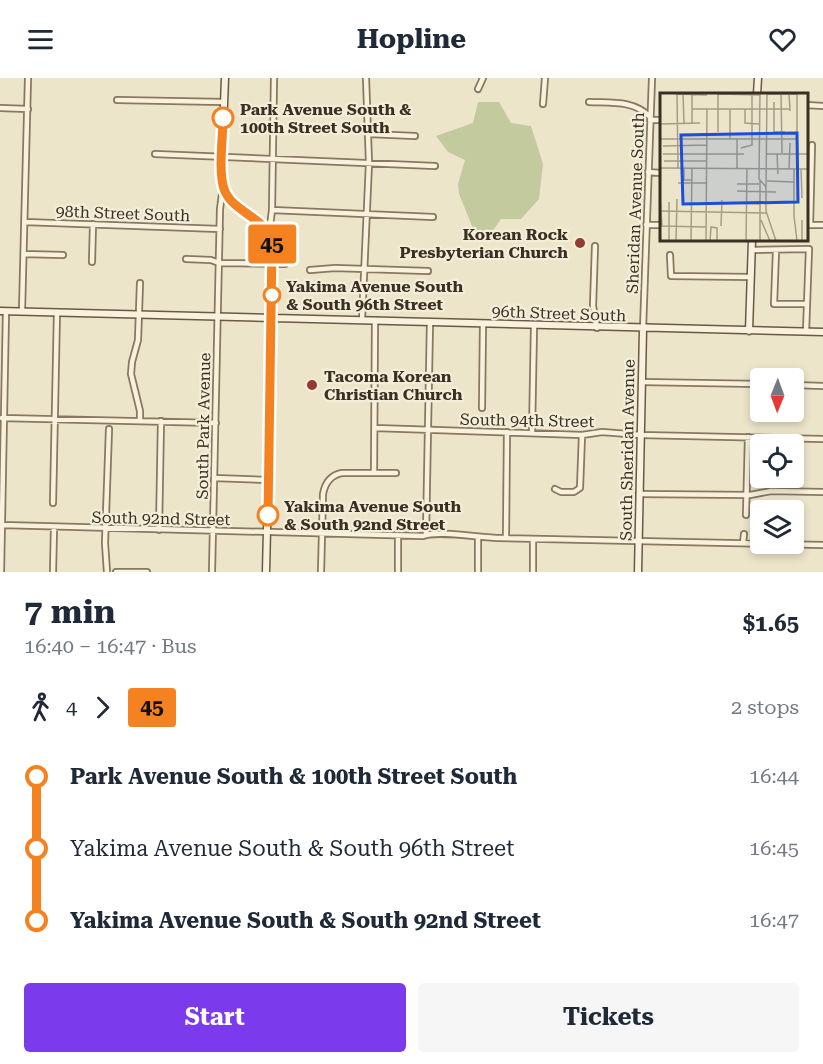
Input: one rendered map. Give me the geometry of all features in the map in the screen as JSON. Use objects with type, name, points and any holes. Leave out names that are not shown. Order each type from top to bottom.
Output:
[{"type":"main road","points":[[225,78],[222,157],[225,190],[236,207],[262,224],[269,234],[272,264],[266,572]]},
{"type":"main road","points":[[757,93],[758,78]]},
{"type":"main road","points":[[749,331],[752,242]]},
{"type":"main road","name":"96th Street South","points":[[3,311],[823,332]]},
{"type":"main road","name":"South Sheridan Avenue","points":[[638,572],[643,329]]},
{"type":"street","points":[[22,311],[28,78]]},
{"type":"street","points":[[269,234],[272,210],[274,78]]},
{"type":"street","points":[[362,320],[369,163],[366,78]]},
{"type":"street","points":[[478,89],[483,78]]},
{"type":"street","points":[[543,105],[545,78]]},
{"type":"street","name":"Sheridan Avenue South","points":[[643,329],[651,78]]},
{"type":"street","points":[[117,100],[224,102]]},
{"type":"street","points":[[589,102],[624,103],[645,111],[650,118],[660,120]]},
{"type":"street","points":[[821,106],[823,112]]},
{"type":"street","points":[[0,108],[28,109]]},
{"type":"street","points":[[369,134],[415,136]]},
{"type":"street","points":[[810,149],[808,225],[823,225]]},
{"type":"street","points":[[156,154],[435,166]]},
{"type":"street","points":[[648,172],[660,173]]},
{"type":"street","name":"South Park Avenue","points":[[212,572],[221,198],[225,190]]},
{"type":"street","points":[[272,210],[433,217]]},
{"type":"street","name":"98th Street South","points":[[25,222],[220,229]]},
{"type":"street","points":[[92,262],[93,224]]},
{"type":"street","points":[[646,225],[660,225]]},
{"type":"street","points":[[595,246],[593,306],[597,328]]},
{"type":"street","points":[[752,250],[809,249],[806,332]]},
{"type":"street","points":[[776,251],[774,304],[807,304]]},
{"type":"street","points":[[24,254],[63,255]]},
{"type":"street","points":[[670,255],[670,276],[751,277]]},
{"type":"street","points":[[186,259],[211,260],[219,263],[285,264]]},
{"type":"street","points":[[310,270],[335,268],[428,271]]},
{"type":"street","points":[[140,283],[138,340],[131,374],[140,409],[140,421]]},
{"type":"street","points":[[1,572],[3,311]]},
{"type":"street","points":[[52,503],[57,312]]},
{"type":"street","points":[[374,473],[375,320]]},
{"type":"street","points":[[426,534],[430,322]]},
{"type":"street","points":[[482,408],[483,324]]},
{"type":"street","points":[[532,433],[534,326]]},
{"type":"street","points":[[642,382],[750,384]]},
{"type":"street","points":[[804,385],[823,386]]},
{"type":"street","points":[[2,418],[216,423]]},
{"type":"street","points":[[159,530],[161,421]]},
{"type":"street","name":"South 94th Street","points":[[375,428],[582,435],[602,432],[823,439]]},
{"type":"street","points":[[107,572],[109,429]]},
{"type":"street","points":[[506,538],[507,432]]},
{"type":"street","points":[[555,489],[564,492],[579,490],[582,435]]},
{"type":"street","points":[[746,514],[748,437]]},
{"type":"street","points":[[321,572],[323,494],[327,482],[333,476],[342,473],[396,473]]},
{"type":"street","points":[[214,478],[268,480]]},
{"type":"street","points":[[639,494],[746,495],[771,491],[823,492]]},
{"type":"street","name":"South 92nd Street","points":[[2,525],[398,536],[426,534],[478,538],[638,542],[823,544]]},
{"type":"street","points":[[53,572],[54,527]]},
{"type":"street","points":[[743,543],[744,534]]},
{"type":"street","points":[[398,536],[398,572]]},
{"type":"street","points":[[478,538],[478,572]]},
{"type":"street","points":[[533,539],[533,572]]},
{"type":"street","points":[[116,572],[147,572]]},
{"type":"green space","points":[[478,102],[499,102],[511,123],[531,126],[543,164],[539,199],[521,219],[501,219],[489,236],[477,238],[459,194],[458,184],[465,160],[448,152],[436,136],[473,123]]},
{"type":"bus line","name":"45","points":[[223,118],[222,181],[225,190],[236,207],[265,227],[272,244],[268,515]]},
{"type":"place","name":"Park Avenue South & 100th Street South","points":[[223,118]]},
{"type":"place","name":"Korean Rock Presbyterian Church","points":[[580,243]]},
{"type":"place","name":"Yakima Avenue South & South 96th Street","points":[[272,295]]},
{"type":"place","name":"Tacoma Korean Christian Church","points":[[312,385]]},
{"type":"place","name":"Yakima Avenue South & South 92nd Street","points":[[268,515]]}]
